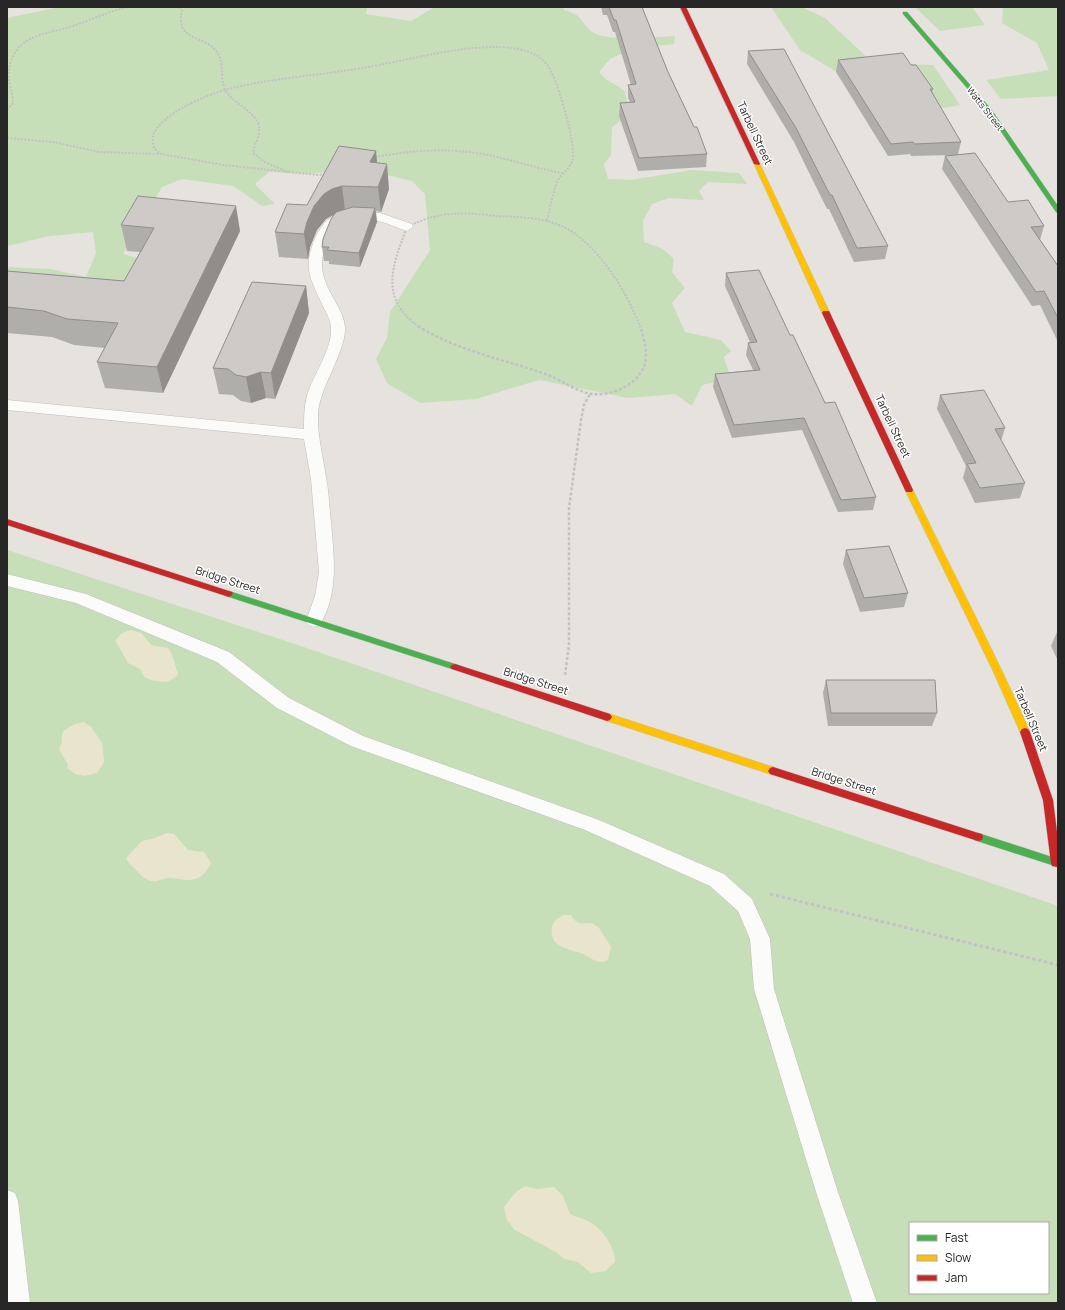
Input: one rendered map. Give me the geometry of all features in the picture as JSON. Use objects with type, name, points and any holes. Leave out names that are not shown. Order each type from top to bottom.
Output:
[{"type":"street","name":"Tarbell Street","points":[[683,7],[944,564],[985,646],[1027,736],[1039,768],[1048,802],[1057,863]]},
{"type":"street","name":"Watts Street","points":[[902,10],[989,110],[1058,211]]},
{"type":"street","name":"Bridge Street","points":[[7,522],[1057,863]]},
{"type":"lane","points":[[314,621],[324,596],[327,572],[318,479],[311,435],[311,413],[314,396],[336,341],[338,327],[335,316],[319,282],[315,268],[315,254],[327,227],[336,219],[345,216],[380,217],[406,227]]},
{"type":"lane","points":[[7,405],[311,435]]},
{"type":"lane","points":[[7,580],[80,598],[216,654],[283,703],[357,741],[592,825],[717,880],[745,905],[760,939],[764,989],[827,1192],[865,1303]]},
{"type":"lane","points":[[7,1200],[18,1303]]},
{"type":"path","points":[[7,110],[13,103],[14,97],[8,78],[10,65],[22,44],[30,38],[44,33],[74,26],[102,14],[128,7]]},
{"type":"path","points":[[179,7],[182,11],[179,20],[181,27],[188,34],[214,48],[219,53],[220,75],[225,90],[257,121],[260,129],[253,153],[269,165],[292,173]]},
{"type":"path","points":[[160,154],[154,148],[153,141],[153,134],[159,126],[185,106],[202,97],[225,90],[464,50],[499,47],[515,49],[529,52],[541,59],[550,68],[557,80],[573,158],[570,166],[562,174],[547,221]]},
{"type":"path","points":[[7,138],[53,142],[99,152],[160,154],[224,165],[292,173],[318,175],[327,174]]},
{"type":"path","points":[[371,157],[433,150],[466,152],[491,156],[538,170],[562,174]]},
{"type":"path","points":[[450,213],[469,213],[547,221],[564,227],[579,235],[596,250],[630,307],[643,335],[646,356],[639,374],[628,387],[608,394],[590,394],[551,376],[424,331],[406,318],[396,303],[393,287],[393,271],[406,227],[421,220],[450,213]]},
{"type":"path","points":[[561,702],[569,645],[569,508],[581,420],[584,405],[590,394]]},
{"type":"path","points":[[762,892],[919,932],[1058,965]]},
{"type":"green space","points":[[60,7],[367,7],[366,14],[411,21],[435,7],[563,7],[564,10],[578,16],[592,32],[599,35],[619,38],[675,36],[674,44],[634,48],[610,59],[599,72],[607,80],[624,90],[631,113],[612,127],[611,155],[604,164],[608,179],[630,180],[692,170],[739,173],[747,184],[708,182],[699,191],[704,200],[669,198],[652,204],[643,221],[644,242],[663,249],[674,259],[672,272],[685,288],[672,303],[685,332],[721,340],[731,351],[724,357],[731,379],[702,385],[692,406],[675,394],[628,398],[539,380],[476,399],[420,403],[387,383],[376,359],[387,338],[390,312],[430,250],[425,194],[412,181],[378,173],[339,170],[311,174],[269,172],[255,184],[275,204],[262,206],[233,186],[182,179],[162,187],[123,254],[148,261],[141,305],[7,284],[7,268],[10,267],[50,269],[86,277],[96,253],[93,232],[50,236],[7,246],[7,18]]},
{"type":"green space","points":[[771,7],[802,7],[825,18],[873,63],[933,65],[960,105],[875,121],[837,72],[800,50]]},
{"type":"green space","points":[[915,7],[972,7],[985,25],[940,31]]},
{"type":"green space","points":[[1003,7],[1058,7],[1058,96],[1001,99],[986,80],[1049,70],[1037,43],[1002,23]]},
{"type":"green space","points":[[7,550],[292,643],[1058,906],[1058,1303],[7,1303]]},
{"type":"sand","points":[[131,630],[141,633],[151,645],[169,649],[178,673],[177,676],[167,682],[154,681],[144,677],[140,669],[128,663],[115,640],[122,633]]},
{"type":"sand","points":[[84,722],[91,727],[102,743],[104,761],[97,773],[85,776],[75,774],[67,768],[68,765],[59,749],[62,742],[63,731],[75,724]]},
{"type":"sand","points":[[167,833],[174,834],[188,850],[204,852],[211,863],[204,874],[189,880],[169,878],[153,881],[138,873],[128,862],[126,858],[142,841]]},
{"type":"sand","points":[[565,915],[571,915],[575,921],[578,922],[592,923],[599,928],[611,947],[608,960],[604,962],[597,962],[583,954],[560,946],[556,943],[553,939],[552,927],[557,919]]},
{"type":"sand","points":[[526,1186],[536,1189],[554,1187],[563,1196],[570,1214],[588,1221],[603,1233],[613,1251],[615,1262],[605,1271],[591,1273],[578,1262],[564,1259],[556,1252],[515,1230],[507,1220],[504,1207],[516,1192]]},
{"type":"building","points":[[609,7],[642,7],[668,72],[694,127],[697,127],[707,154],[639,158],[620,103],[635,102],[628,85],[636,84],[616,20],[614,20]]},
{"type":"building","points":[[784,49],[888,246],[857,248],[832,195],[830,195],[796,128],[748,51]]},
{"type":"building","points":[[903,53],[911,65],[916,65],[933,89],[930,89],[961,142],[914,144],[913,142],[891,144],[838,60]]},
{"type":"building","points":[[339,146],[376,151],[370,162],[387,164],[378,187],[342,186],[332,189],[324,194],[314,206],[307,222],[304,234],[275,232],[287,204],[307,205]]},
{"type":"building","points":[[975,153],[1008,202],[1028,200],[1044,226],[1031,227],[1058,266],[1058,318],[1044,291],[1036,292],[945,156]]},
{"type":"building","points":[[138,196],[236,206],[157,367],[97,362],[118,323],[67,319],[44,311],[7,307],[7,271],[124,281],[154,228],[121,225]]},
{"type":"building","points":[[353,207],[375,208],[359,253],[327,250],[329,247],[322,247],[323,239],[331,219],[336,212]]},
{"type":"building","points":[[759,270],[790,335],[793,335],[825,403],[835,402],[876,497],[841,500],[804,418],[734,425],[715,374],[760,370],[748,343],[757,342],[726,273]]},
{"type":"building","points":[[252,282],[306,286],[271,373],[261,372],[246,377],[236,375],[228,369],[213,368]]},
{"type":"building","points":[[984,390],[1005,428],[995,429],[1025,483],[980,488],[967,464],[976,463],[940,395]]},
{"type":"building","points":[[889,546],[908,593],[864,598],[846,550]]},
{"type":"building","points":[[826,680],[935,680],[937,713],[831,713]]},
{"type":"traffic: fast","points":[[905,13],[989,110],[1058,211]]},
{"type":"traffic: fast","points":[[229,594],[455,667]]},
{"type":"traffic: fast","points":[[978,837],[1058,863]]},
{"type":"traffic: slow","points":[[757,164],[826,313]]},
{"type":"traffic: slow","points":[[909,490],[998,671],[1025,732]]},
{"type":"traffic: slow","points":[[607,717],[773,771]]},
{"type":"traffic: jam","points":[[683,7],[757,164]]},
{"type":"traffic: jam","points":[[826,313],[909,490]]},
{"type":"traffic: jam","points":[[7,522],[229,594]]},
{"type":"traffic: jam","points":[[455,667],[607,717]]},
{"type":"traffic: jam","points":[[1025,732],[1048,800],[1056,863]]},
{"type":"traffic: jam","points":[[773,771],[978,837]]}]
